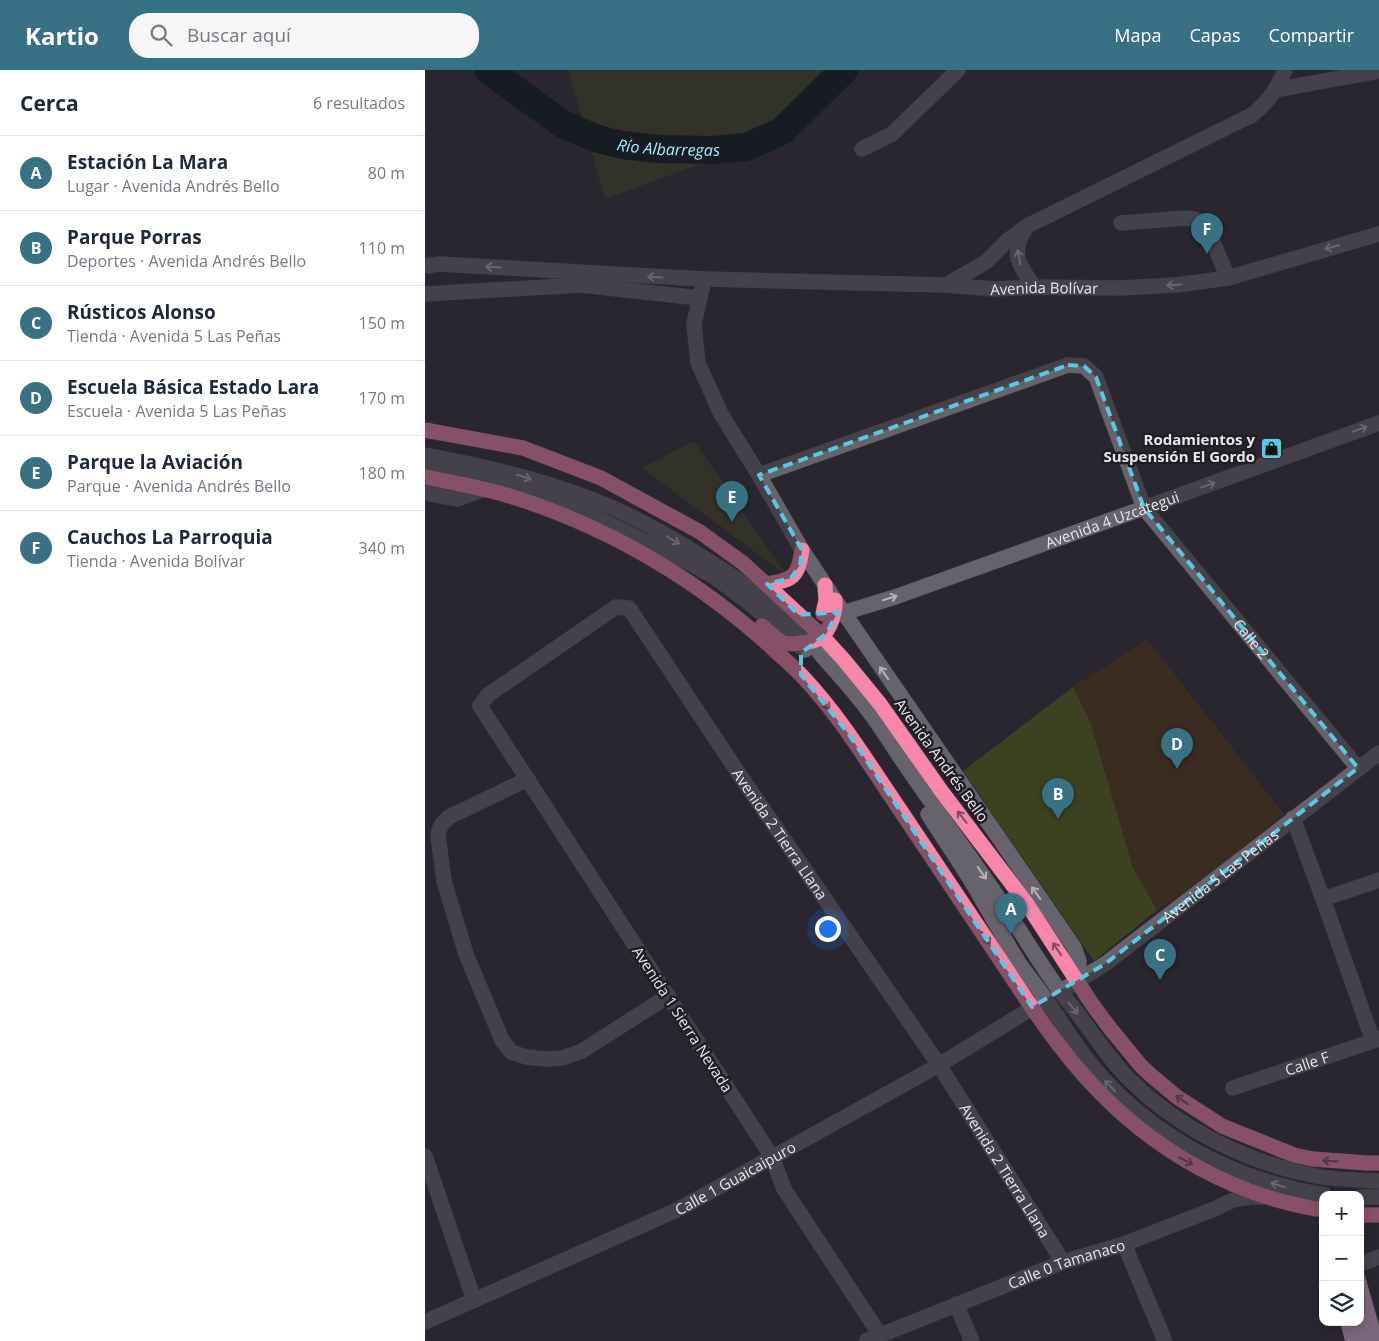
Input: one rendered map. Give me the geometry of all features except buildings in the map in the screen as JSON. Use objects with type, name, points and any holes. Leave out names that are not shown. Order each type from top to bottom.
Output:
[{"type":"highway","name":"Avenida Andrés Bello","points":[[425,430],[523,448],[601,478],[700,532],[743,562],[799,615],[811,641],[844,660],[901,733],[942,792],[1027,904],[1109,1027],[1141,1066],[1177,1097],[1222,1126],[1294,1155],[1313,1159],[1379,1163]]},
{"type":"highway","points":[[425,477],[485,489],[512,497],[562,514],[603,532],[666,567],[704,592],[755,633],[801,675],[848,733],[1032,1007],[1087,1079],[1133,1124],[1174,1154],[1203,1170],[1269,1198],[1319,1209]]},
{"type":"highway","points":[[767,584],[791,578],[797,572],[800,565],[802,550]]},
{"type":"highway","points":[[649,557],[676,566],[698,577],[723,593],[776,638],[787,643],[811,641],[826,634],[835,610],[834,607],[817,615],[799,615]]},
{"type":"highway","points":[[801,675],[799,661],[801,654],[811,641]]},
{"type":"highway","points":[[1364,1215],[1379,1215]]},
{"type":"street","points":[[862,149],[892,134],[958,70]]},
{"type":"street","points":[[946,285],[986,262],[1007,241],[1027,226],[1252,115],[1265,104],[1275,90],[1285,70]]},
{"type":"street","points":[[1275,90],[1378,70]]},
{"type":"street","points":[[1121,223],[1185,218],[1199,220],[1208,230],[1228,278]]},
{"type":"street","points":[[1027,226],[1019,241],[1017,251],[1019,264],[1034,286]]},
{"type":"street","name":"Avenida Bolívar","points":[[425,266],[439,264],[704,279],[946,285],[994,289],[1034,286],[1121,288],[1176,285],[1228,278],[1379,234]]},
{"type":"street","points":[[704,279],[694,324],[699,363],[721,414],[825,585],[834,607],[1074,946],[1079,961],[1078,981]]},
{"type":"street","points":[[425,294],[581,285],[699,298]]},
{"type":"street","name":"Calle 2","points":[[759,475],[1068,365],[1084,366],[1096,377],[1144,508],[1358,768]]},
{"type":"street","name":"Avenida 4 Uzcátegui","points":[[834,607],[895,597],[1379,423]]},
{"type":"street","points":[[425,455],[483,467],[554,486],[611,508],[704,557],[750,588],[792,622],[811,641],[848,685],[878,724],[931,803],[983,875],[1060,992],[1107,1054],[1132,1083],[1162,1108],[1207,1136],[1241,1153],[1283,1168],[1315,1176],[1379,1181]]},
{"type":"street","points":[[425,466],[503,483],[548,497],[593,516],[716,578],[755,607],[811,641],[877,736],[973,884],[1020,965],[1094,1069],[1130,1106],[1161,1130],[1209,1159],[1247,1176],[1286,1188],[1319,1194]]},
{"type":"street","points":[[425,493],[457,499],[485,489]]},
{"type":"street","name":"Avenida 2 Tierra Llana","points":[[480,706],[488,694],[616,607],[629,608],[750,790],[939,1065],[1063,1262]]},
{"type":"street","name":"Avenida 1 Sierra Nevada","points":[[480,706],[772,1157],[784,1189],[880,1335]]},
{"type":"street","name":"Avenida 5 Las Peñas","points":[[1032,1007],[1105,964],[1379,753]]},
{"type":"street","points":[[527,779],[449,817],[441,825],[438,835],[444,881],[466,954],[502,1040],[511,1052],[526,1057],[562,1058],[582,1051],[667,996]]},
{"type":"street","points":[[1293,818],[1376,1040]]},
{"type":"street","points":[[1323,899],[1379,880]]},
{"type":"street","name":"Calle 1 Guaicaipuro","points":[[425,1322],[679,1209],[939,1065],[1032,1007]]},
{"type":"street","name":"Calle F","points":[[1233,1088],[1376,1040]]},
{"type":"street","points":[[425,1156],[474,1300]]},
{"type":"street","points":[[1364,1197],[1379,1197]]},
{"type":"street","name":"Calle 0 Tamanaco","points":[[866,1341],[1063,1262],[1124,1244],[1217,1208],[1237,1198],[1269,1198]]},
{"type":"street","points":[[1124,1244],[1165,1341]]},
{"type":"street","points":[[1364,1263],[1379,1257]]},
{"type":"street","points":[[957,1304],[972,1341]]},
{"type":"highlighted area","points":[[1068,365],[1084,366],[1096,377],[1144,508],[1358,768],[1105,964],[1032,1007],[848,733],[801,675],[801,653],[826,634],[838,612],[799,615],[767,584],[791,578],[800,565],[802,550],[759,475]]},
{"type":"shaded area","points":[[1147,639],[1284,814],[1191,889],[1157,910],[1133,868],[1091,724],[1073,687]]},
{"type":"green space","points":[[568,70],[847,70],[776,136],[605,199]]},
{"type":"green space","points":[[694,441],[787,576],[642,468]]},
{"type":"green space","points":[[1073,687],[1091,724],[1133,868],[1157,910],[1094,961],[963,771]]},
{"type":"waterway","name":"Río Albarregas","points":[[488,70],[564,125],[598,139],[622,145],[659,149],[714,150],[746,147],[782,131],[844,70]]},
{"type":"place","name":"Cauchos La Parroquia","points":[[1207,254]]},
{"type":"place","name":"Rodamientos y Suspensión El Gordo","points":[[1271,448]]},
{"type":"place","name":"Parque la Aviación","points":[[732,522]]},
{"type":"place","name":"Escuela Básica Estado Lara","points":[[1177,769]]},
{"type":"place","name":"Parque Porras","points":[[1058,819]]},
{"type":"place","name":"Estación La Mara","points":[[1011,934]]},
{"type":"place","name":"Rústicos Alonso","points":[[1160,980]]}]
